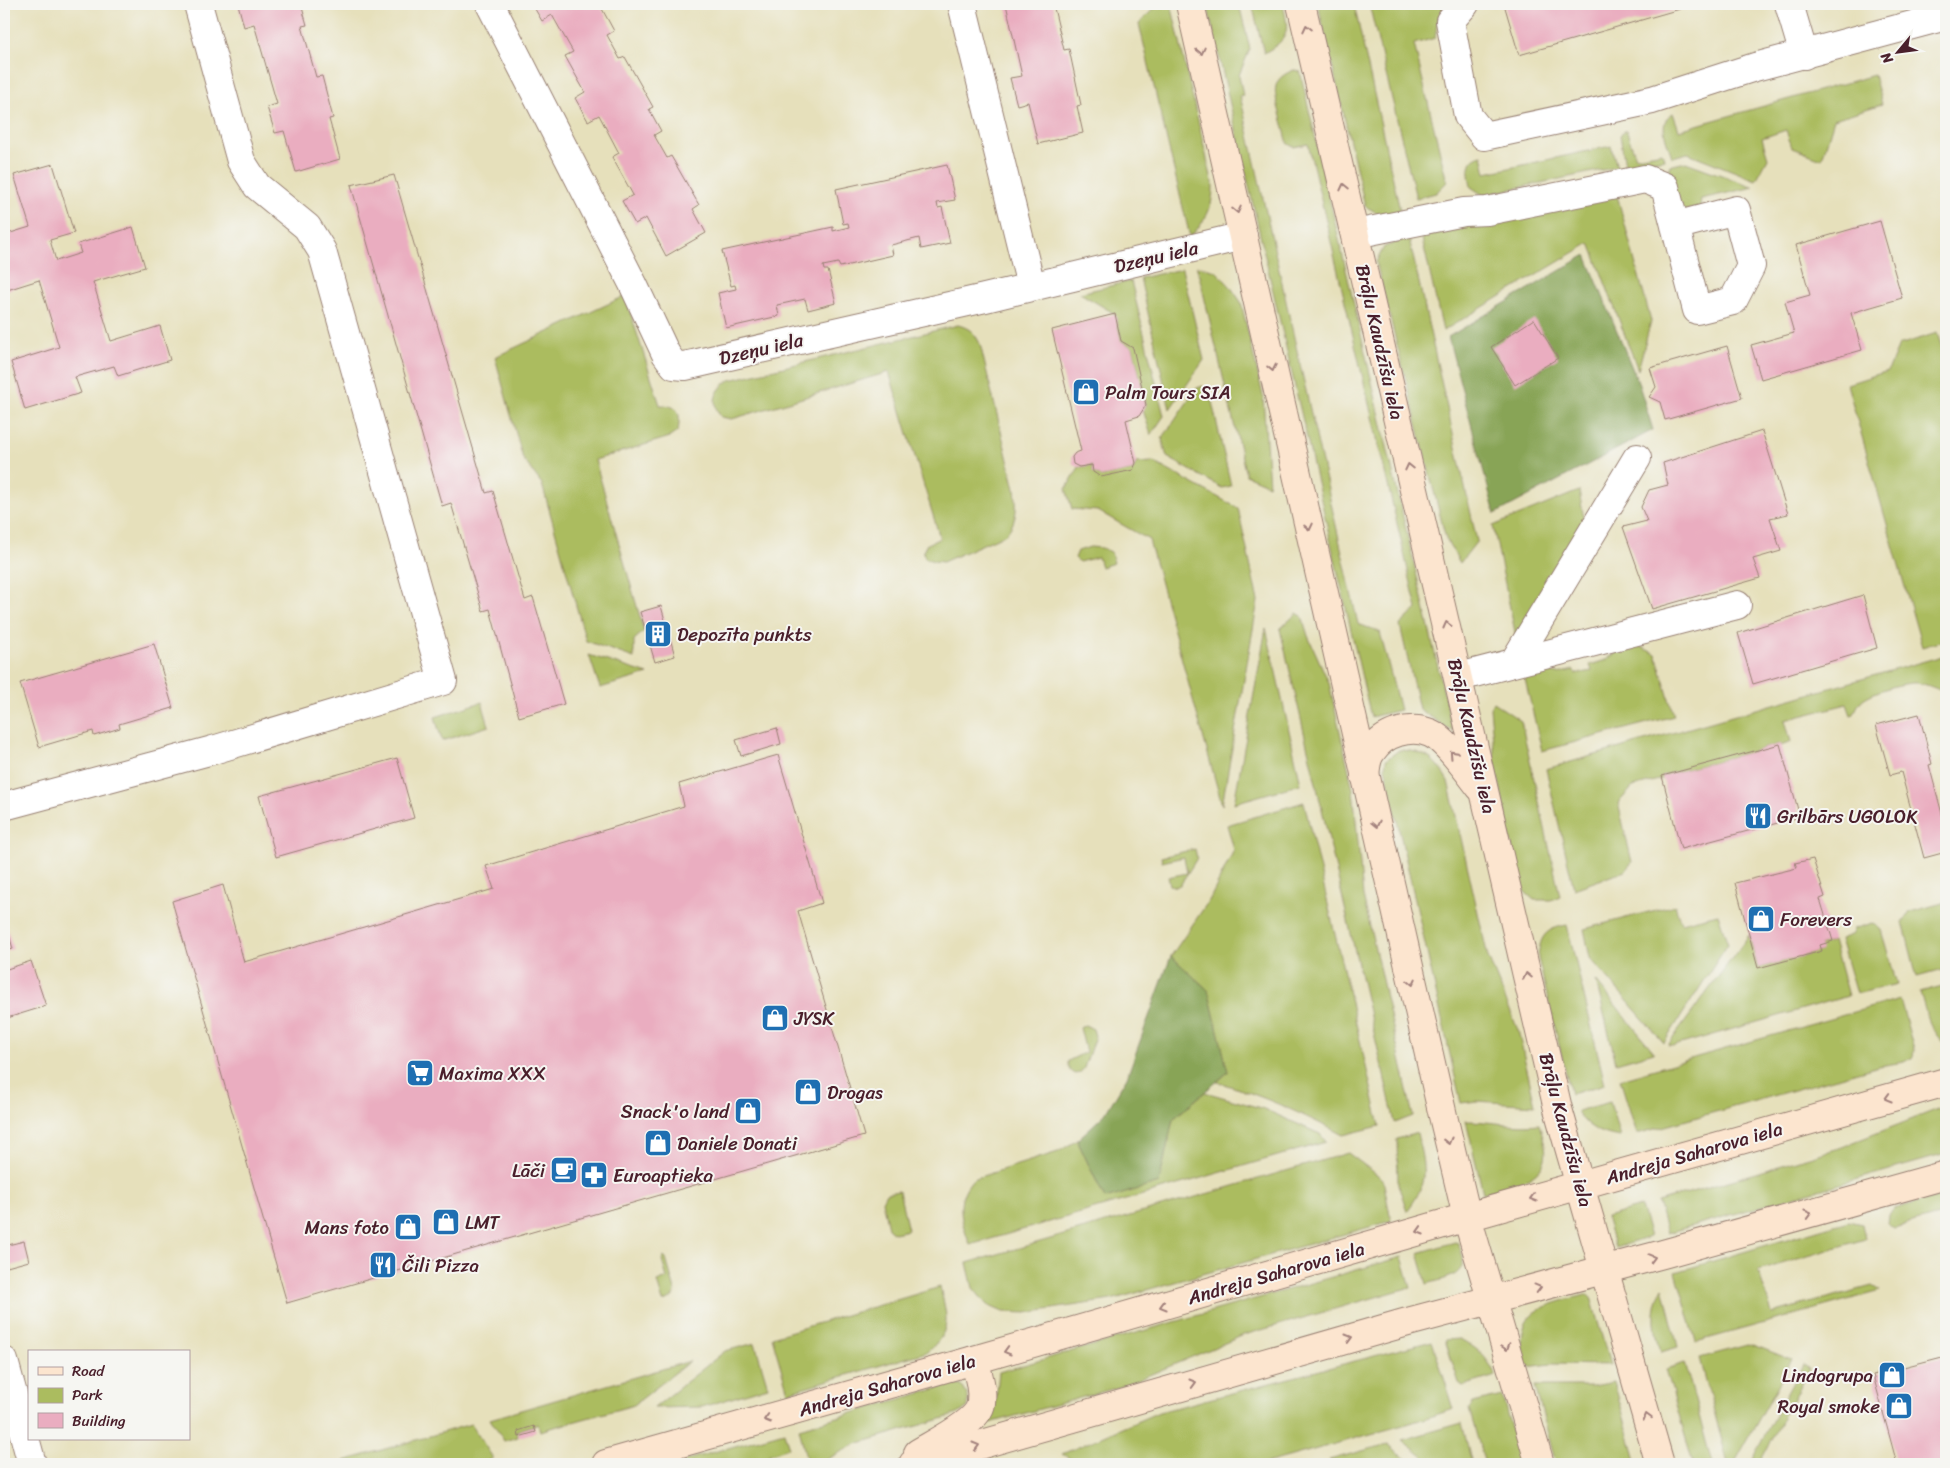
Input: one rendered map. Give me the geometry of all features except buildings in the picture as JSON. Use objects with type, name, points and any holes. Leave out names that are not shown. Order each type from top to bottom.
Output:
[{"type":"street","points":[[5,799],[213,750],[443,681],[322,251],[307,227],[257,186],[241,162],[198,4]]},
{"type":"street","name":"Dzeņu iela","points":[[490,4],[628,275],[666,354],[674,365],[685,366],[1243,236]]},
{"type":"street","points":[[962,4],[1031,286]]},
{"type":"street","points":[[1190,4],[1467,1217],[1540,1464]]},
{"type":"street","name":"Brāļu Kaudzīšu iela","points":[[1302,4],[1558,1109],[1660,1464]]},
{"type":"street","points":[[1465,4],[1450,21],[1468,116],[1484,136],[1652,100],[1755,67],[1946,16]]},
{"type":"street","points":[[1788,4],[1804,54]]},
{"type":"street","points":[[1355,234],[1464,212],[1487,211],[1645,179],[1665,187],[1675,226]]},
{"type":"street","points":[[1514,662],[1637,458]]},
{"type":"street","points":[[1459,677],[1736,605]]},
{"type":"street","points":[[1366,776],[1367,760],[1372,751],[1389,735],[1411,730],[1431,733],[1462,764],[1484,792]]},
{"type":"street","name":"Andreja Saharova iela","points":[[606,1464],[1946,1082]]},
{"type":"street","points":[[912,1464],[1404,1322],[1604,1270],[1946,1175]]},
{"type":"street","points":[[900,1464],[972,1419],[981,1405],[981,1386],[974,1360]]},
{"type":"street","points":[[4,1362],[32,1464]]},
{"type":"green space","points":[[1158,4],[1171,4],[1213,185],[1212,201],[1208,214],[1190,237],[1139,24]]},
{"type":"green space","points":[[1207,4],[1239,4],[1250,49],[1239,75],[1243,96],[1240,95],[1358,624],[1380,632],[1400,710],[1371,717]]},
{"type":"green space","points":[[1252,4],[1283,4],[1286,33],[1279,43],[1264,53]]},
{"type":"green space","points":[[1318,4],[1354,4],[1401,215],[1384,217],[1365,206]]},
{"type":"green space","points":[[1369,4],[1445,4],[1438,19],[1435,38],[1414,44],[1447,182],[1436,193],[1416,198]]},
{"type":"green space","points":[[1294,70],[1300,71],[1453,732],[1419,709],[1400,625],[1417,609],[1308,144],[1294,147],[1288,144],[1276,99],[1277,82]]},
{"type":"green space","points":[[1874,75],[1882,104],[1834,119],[1822,159],[1792,148],[1786,130],[1762,138],[1768,158],[1756,180],[1688,153],[1672,157],[1664,127],[1668,117],[1673,113],[1679,130]]},
{"type":"green space","points":[[1626,130],[1636,157],[1662,152],[1664,159],[1625,166],[1620,135]]},
{"type":"green space","points":[[1611,146],[1617,167],[1483,195],[1471,187],[1470,163],[1476,157],[1482,155],[1486,173]]},
{"type":"green space","points":[[1686,162],[1754,187],[1701,199],[1700,207],[1685,211],[1679,205],[1669,166]]},
{"type":"green space","points":[[1617,195],[1651,321],[1638,370],[1590,243],[1443,331],[1421,234]]},
{"type":"green space","points":[[1409,238],[1477,541],[1460,563],[1446,539],[1376,262],[1384,247]]},
{"type":"green space","points":[[1586,255],[1639,385],[1653,430],[1495,514],[1448,337]]},
{"type":"green space","points":[[1197,266],[1216,271],[1241,302],[1263,396],[1269,485],[1246,475]]},
{"type":"green space","points":[[1182,269],[1204,360],[1170,409],[1140,278]]},
{"type":"green space","points":[[1131,281],[1164,416],[1151,435],[1143,410],[1146,405],[1133,348],[1121,341],[1115,314],[1080,293]]},
{"type":"green space","points":[[625,296],[660,405],[672,407],[679,415],[678,431],[670,437],[595,460],[644,631],[634,640],[634,658],[586,641],[542,484],[523,459],[495,357]]},
{"type":"green space","points":[[958,325],[972,331],[980,344],[1015,489],[1016,507],[1015,518],[1006,534],[943,562],[925,558],[923,552],[926,545],[940,538],[889,372],[732,419],[721,417],[718,412],[715,401],[716,397],[721,388],[730,380]]},
{"type":"green space","points":[[1937,333],[1946,360],[1946,640],[1922,647],[1847,384],[1888,371],[1899,345]]},
{"type":"green space","points":[[1203,386],[1210,393],[1231,486],[1222,488],[1167,457],[1162,439],[1197,388]]},
{"type":"green space","points":[[1153,462],[1238,508],[1258,601],[1222,805],[1149,540],[1098,511],[1072,509],[1066,489],[1079,467],[1092,465],[1093,472],[1101,477],[1133,470],[1136,463]]},
{"type":"green space","points":[[1579,491],[1584,519],[1516,637],[1493,526]]},
{"type":"green space","points":[[1090,547],[1102,548],[1111,552],[1114,563],[1101,567],[1098,557],[1079,562],[1075,558],[1078,551]]},
{"type":"green space","points":[[1297,613],[1302,616],[1308,636],[1329,683],[1353,789],[1363,896],[1413,1116],[1395,1123],[1280,629]]},
{"type":"green space","points":[[1266,628],[1301,784],[1234,803]]},
{"type":"green space","points":[[1634,644],[1656,654],[1674,716],[1542,751],[1524,675],[1543,671],[1558,674],[1573,670],[1576,674],[1592,671],[1590,665],[1606,660],[1621,649]]},
{"type":"green space","points":[[589,655],[648,674],[600,688]]},
{"type":"green space","points":[[1946,655],[1946,693],[1917,683],[1888,688],[1866,697],[1858,705],[1854,714],[1851,715],[1847,704],[1785,720],[1791,742],[1781,746],[1780,744],[1662,776],[1662,779],[1633,787],[1618,803],[1632,862],[1625,871],[1574,889],[1546,769]]},
{"type":"green space","points":[[482,702],[489,726],[442,741],[435,717]]},
{"type":"green space","points":[[1493,702],[1521,721],[1560,896],[1551,900],[1534,900],[1525,892],[1519,882],[1495,761],[1490,708]]},
{"type":"green space","points":[[1399,750],[1423,754],[1439,767],[1448,781],[1488,957],[1518,1030],[1535,1105],[1477,1101],[1461,1103],[1385,767],[1386,760]]},
{"type":"green space","points":[[1304,802],[1380,1126],[1343,1135],[1282,1106],[1217,1082],[1228,1072],[1208,990],[1171,956],[1210,899],[1234,850],[1227,825]]},
{"type":"green space","points":[[1195,849],[1197,858],[1181,884],[1176,887],[1170,885],[1168,877],[1187,873],[1184,857],[1162,862],[1161,857]]},
{"type":"green space","points":[[1946,902],[1946,969],[1917,977],[1903,922],[1910,912]]},
{"type":"green space","points":[[1675,905],[1681,923],[1718,914],[1728,944],[1664,1043],[1590,958],[1584,929]]},
{"type":"green space","points":[[1873,923],[1881,930],[1897,984],[1856,994],[1840,939],[1853,934],[1853,929]]},
{"type":"green space","points":[[1567,925],[1605,1084],[1571,1094],[1538,958],[1540,944],[1545,935],[1553,929]]},
{"type":"green space","points":[[1749,935],[1758,968],[1821,951],[1820,945],[1833,941],[1848,996],[1674,1046],[1668,1045]]},
{"type":"green space","points":[[1171,956],[1208,990],[1228,1072],[1173,1119],[1159,1183],[1105,1199],[1077,1140],[1105,1114],[1127,1077]]},
{"type":"green space","points":[[1596,981],[1654,1052],[1616,1063]]},
{"type":"green space","points":[[1946,985],[1946,1045],[1940,1040],[1932,1027],[1920,992]]},
{"type":"green space","points":[[1900,999],[1914,1050],[1913,1057],[1904,1062],[1879,1066],[1637,1134],[1620,1079]]},
{"type":"green space","points":[[1085,1025],[1093,1029],[1095,1036],[1084,1068],[1076,1074],[1069,1069],[1068,1061],[1086,1052],[1080,1028]]},
{"type":"green space","points":[[1205,1092],[1264,1109],[1320,1134],[1326,1142],[970,1245],[962,1219],[961,1203],[967,1187],[973,1179],[1058,1152],[1077,1140],[1105,1199],[1159,1183],[1173,1119]]},
{"type":"green space","points":[[1610,1102],[1620,1137],[1607,1134],[1590,1126],[1577,1111]]},
{"type":"green space","points":[[1946,1106],[1946,1154],[1667,1233],[1658,1202],[1836,1149]]},
{"type":"green space","points":[[1466,1121],[1521,1125],[1539,1124],[1546,1153],[1540,1169],[1534,1175],[1517,1183],[1483,1193]]},
{"type":"green space","points":[[1417,1133],[1422,1155],[1422,1182],[1414,1201],[1407,1211],[1398,1184],[1397,1139]]},
{"type":"green space","points":[[1348,1153],[1383,1179],[1391,1221],[1111,1300],[1026,1313],[1003,1312],[987,1305],[973,1288],[967,1263]]},
{"type":"green space","points":[[899,1191],[908,1230],[894,1233],[888,1228],[882,1201],[886,1193]]},
{"type":"green space","points":[[1946,1194],[1946,1214],[1894,1228],[1888,1224],[1889,1214],[1894,1209]]},
{"type":"green space","points":[[1641,1207],[1650,1237],[1615,1248],[1606,1217]]},
{"type":"green space","points":[[1848,1221],[1862,1224],[1865,1239],[1758,1271],[1772,1313],[1872,1286],[1880,1291],[1696,1342],[1676,1272]]},
{"type":"green space","points":[[1455,1242],[1458,1243],[1463,1260],[1459,1272],[1427,1284],[1418,1253]]},
{"type":"green space","points":[[664,1257],[675,1290],[671,1298],[663,1302],[657,1282],[667,1278],[662,1261]]},
{"type":"green space","points":[[1402,1257],[1411,1287],[1244,1335],[1123,1386],[990,1423],[996,1400],[999,1372]]},
{"type":"green space","points":[[940,1287],[945,1306],[946,1322],[941,1337],[927,1352],[788,1392],[772,1337]]},
{"type":"green space","points":[[1663,1287],[1678,1347],[1661,1352],[1655,1311]]},
{"type":"green space","points":[[1588,1294],[1591,1297],[1610,1365],[1552,1364],[1526,1367],[1522,1348],[1523,1333],[1527,1322],[1534,1314],[1544,1308]]},
{"type":"green space","points":[[1460,1339],[1482,1354],[1496,1376],[1463,1386],[1459,1383],[1445,1340]]},
{"type":"green space","points":[[1432,1341],[1454,1409],[1407,1424],[1263,1464],[1079,1464],[1062,1454],[1159,1412]]},
{"type":"green space","points":[[755,1343],[768,1387],[702,1407],[654,1408],[725,1351]]},
{"type":"green space","points":[[1751,1344],[1792,1360],[1734,1464],[1728,1464],[1700,1358]]},
{"type":"green space","points":[[690,1361],[634,1405],[540,1431],[538,1424],[516,1431],[518,1437],[504,1441],[490,1419]]},
{"type":"green space","points":[[1685,1363],[1712,1464],[1693,1464],[1666,1369]]},
{"type":"green space","points":[[1802,1365],[1809,1369],[1759,1464],[1749,1464]]},
{"type":"green space","points":[[1614,1382],[1637,1464],[1556,1464],[1535,1386],[1592,1386]]},
{"type":"green space","points":[[953,1384],[962,1386],[968,1396],[968,1407],[958,1414],[856,1444],[818,1464],[786,1464],[806,1458],[799,1428]]},
{"type":"green space","points":[[1502,1396],[1521,1464],[1485,1464],[1469,1409],[1473,1403]]},
{"type":"green space","points":[[1462,1423],[1472,1464],[1432,1464],[1402,1440]]},
{"type":"green space","points":[[471,1424],[493,1458],[484,1464],[345,1464],[344,1461]]},
{"type":"green space","points":[[784,1432],[789,1448],[768,1455],[771,1464],[672,1464]]},
{"type":"green space","points":[[1388,1444],[1412,1464],[1336,1464],[1329,1460]]},
{"type":"place","name":"Palm Tours SIA","points":[[1086,392]]},
{"type":"place","name":"Depozīta punkts","points":[[658,634]]},
{"type":"place","name":"Grilbārs UGOLOK","points":[[1758,816]]},
{"type":"place","name":"Forevers","points":[[1761,919]]},
{"type":"place","name":"JYSK","points":[[775,1018]]},
{"type":"place","name":"Maxima XXX","points":[[420,1073]]},
{"type":"place","name":"Drogas","points":[[808,1092]]},
{"type":"place","name":"Snack'o land","points":[[748,1111]]},
{"type":"place","name":"Daniele Donati","points":[[658,1143]]},
{"type":"place","name":"Lāči","points":[[564,1170]]},
{"type":"place","name":"Euroaptieka","points":[[594,1175]]},
{"type":"place","name":"LMT","points":[[446,1222]]},
{"type":"place","name":"Mans foto","points":[[408,1227]]},
{"type":"place","name":"Čili Pizza","points":[[383,1265]]},
{"type":"place","name":"Lindogrupa","points":[[1892,1375]]},
{"type":"place","name":"Royal smoke","points":[[1899,1406]]}]
